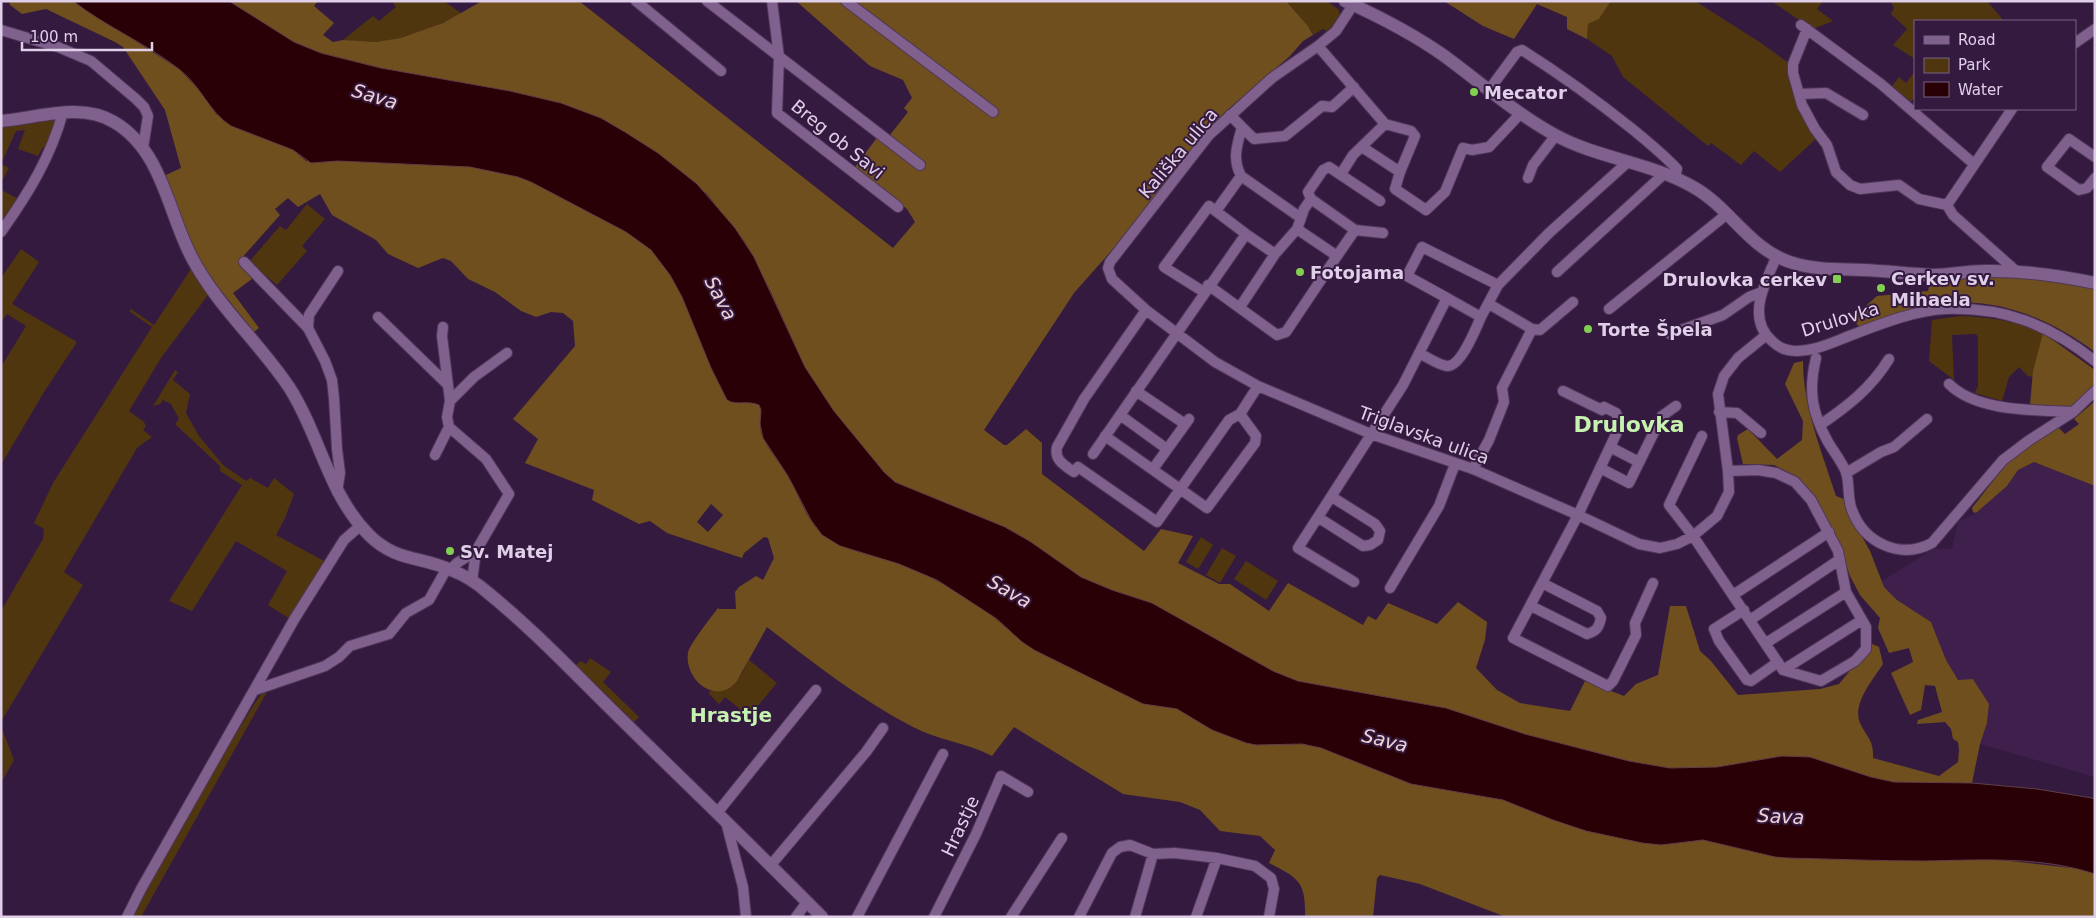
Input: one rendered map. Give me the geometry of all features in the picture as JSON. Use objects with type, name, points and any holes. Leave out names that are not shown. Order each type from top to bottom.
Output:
[{"type":"street","points":[[636,1],[721,71]]},
{"type":"street","name":"Breg ob Savi","points":[[707,1],[920,165]]},
{"type":"street","name":"Breg ob Savi","points":[[772,1],[779,57],[777,113],[898,207]]},
{"type":"street","points":[[846,1],[993,112]]},
{"type":"street","points":[[1349,3],[1427,44],[1521,113],[1556,135],[1588,149],[1670,175],[1697,189],[1727,214],[1765,252],[1776,258],[1804,266],[1913,274],[1936,275],[1984,271],[2016,271],[2056,275],[2095,283]]},
{"type":"street","name":"Kališka ulica","points":[[1258,386],[1216,362],[1176,334],[1112,279],[1108,268],[1110,262],[1209,135],[1272,78],[1336,31],[1349,3]]},
{"type":"street","points":[[1974,164],[1881,84],[1804,27],[1792,73],[1807,116],[1827,144],[1836,172],[1850,184],[1860,189],[1898,185],[1920,199],[1947,205],[1953,215],[2016,271]]},
{"type":"street","points":[[2076,42],[2095,29]]},
{"type":"street","points":[[1,30],[58,47],[91,61],[144,107],[148,116],[143,148]]},
{"type":"street","points":[[1318,46],[1385,124],[1411,130],[1415,136],[1395,189],[1426,210],[1445,192],[1464,148],[1472,150],[1488,147],[1521,113]]},
{"type":"street","points":[[1490,90],[1517,52],[1522,50],[1562,75],[1604,107],[1667,158],[1677,169],[1557,272]]},
{"type":"street","points":[[1230,115],[1254,139],[1285,136],[1322,106],[1332,107],[1354,87]]},
{"type":"street","points":[[1800,94],[1826,93],[1863,116]]},
{"type":"street","points":[[1947,205],[2011,110]]},
{"type":"street","points":[[1,232],[23,201],[46,160],[57,135],[63,112]]},
{"type":"street","points":[[1,121],[63,112],[84,113],[113,121],[128,132],[143,148],[156,171],[192,257],[225,305],[288,385],[308,421],[337,493],[360,526],[379,544],[398,555],[449,569],[472,581],[498,601],[562,661],[822,917]]},
{"type":"street","points":[[1341,174],[1353,154],[1385,124]]},
{"type":"street","points":[[1242,127],[1235,157],[1236,167],[1241,176],[1301,218]]},
{"type":"street","points":[[1528,178],[1533,165],[1556,135]]},
{"type":"street","points":[[2094,179],[2087,188],[2079,190],[2047,167],[2069,139],[2095,157]]},
{"type":"street","points":[[1362,147],[1400,172]]},
{"type":"street","points":[[1418,353],[1446,366],[1452,366],[1460,358],[1498,285],[1549,233],[1628,161]]},
{"type":"street","points":[[1380,201],[1329,167],[1323,170],[1308,192],[1311,199],[1355,230],[1383,233]]},
{"type":"street","points":[[1216,211],[1241,176]]},
{"type":"street","points":[[1240,307],[1275,254],[1297,229],[1304,209],[1311,199]]},
{"type":"street","points":[[1275,254],[1208,206],[1164,267],[1240,307],[1277,334],[1286,332],[1355,230]]},
{"type":"street","points":[[1609,309],[1727,214]]},
{"type":"street","points":[[1297,229],[1337,256]]},
{"type":"street","points":[[1093,454],[1246,234]]},
{"type":"street","points":[[1481,317],[1407,276],[1422,246],[1498,285]]},
{"type":"street","points":[[1702,436],[1669,505],[1693,536],[1781,666],[1821,681],[1855,661],[1866,649],[1866,628],[1846,592],[1838,551],[1811,500],[1795,482],[1776,473],[1758,470],[1728,471],[1719,412],[1718,394],[1724,376],[1738,358],[1765,336],[1758,312],[1762,292],[1776,258]]},
{"type":"street","points":[[244,262],[308,328],[315,339],[332,380],[340,472],[337,493]]},
{"type":"street","points":[[308,328],[309,315],[338,271]]},
{"type":"street","points":[[1670,334],[1723,314],[1762,292]]},
{"type":"street","points":[[1354,582],[1298,548],[1403,385],[1447,298]]},
{"type":"street","points":[[1489,304],[1532,329],[1540,330],[1573,302]]},
{"type":"street","name":"Drulovka","points":[[1765,336],[1777,346],[1799,351],[1821,346],[1910,316],[1944,309],[1982,310],[2021,317],[2054,333],[2095,361]]},
{"type":"street","points":[[1146,310],[1084,399],[1057,446],[1056,453],[1059,461],[1074,472],[1078,467],[1157,522],[1229,420],[1240,414],[1258,386]]},
{"type":"street","points":[[378,317],[448,385]]},
{"type":"street","points":[[444,328],[442,336],[450,401],[447,417],[449,427],[486,459],[509,494],[476,551],[472,581]]},
{"type":"street","points":[[1473,469],[1489,440],[1504,402],[1502,388],[1532,329]]},
{"type":"street","points":[[450,401],[474,377],[506,353]]},
{"type":"street","name":"Drulovka","points":[[1816,358],[1811,390],[1820,425],[1846,473],[1851,508],[1858,524],[1867,533],[1890,549],[1921,549],[1932,543],[2003,460],[2028,441],[2074,412],[2095,391]]},
{"type":"street","points":[[1820,425],[1855,400],[1877,378],[1889,359]]},
{"type":"street","points":[[1949,384],[1958,393],[1974,400],[2010,408],[2074,412]]},
{"type":"street","name":"Triglavska ulica","points":[[1258,386],[1372,434],[1473,469],[1639,544],[1660,548],[1677,544],[1693,536],[1717,516],[1729,492],[1728,471]]},
{"type":"street","points":[[1136,390],[1187,421],[1153,469]]},
{"type":"street","points":[[1563,391],[1602,410],[1604,407],[1616,413],[1619,421],[1618,430],[1578,515],[1513,638],[1608,686],[1613,681],[1636,635],[1635,623],[1653,583]]},
{"type":"street","points":[[1600,468],[1629,482],[1662,416],[1676,406]]},
{"type":"street","points":[[1719,412],[1737,413],[1761,433]]},
{"type":"street","points":[[1105,436],[1207,508],[1255,443],[1256,436],[1240,414]]},
{"type":"street","points":[[1120,415],[1167,450]]},
{"type":"street","points":[[1846,473],[1881,452],[1894,447],[1927,419]]},
{"type":"street","points":[[435,455],[449,427]]},
{"type":"street","points":[[1610,447],[1638,462]]},
{"type":"street","points":[[1390,588],[1439,506],[1455,464]]},
{"type":"street","points":[[1319,518],[1363,546],[1370,545],[1378,540],[1380,531],[1375,524],[1332,497]]},
{"type":"street","points":[[127,917],[141,889],[295,618],[344,540],[360,526]]},
{"type":"street","points":[[1733,595],[1829,532]]},
{"type":"street","points":[[255,690],[325,666],[339,657],[350,646],[389,634],[406,613],[429,600],[449,569],[476,551]]},
{"type":"street","points":[[1750,620],[1839,560]]},
{"type":"street","points":[[1531,606],[1587,634],[1595,632],[1600,626],[1602,618],[1597,611],[1542,583]]},
{"type":"street","points":[[1766,643],[1846,592]]},
{"type":"street","points":[[1744,610],[1714,629],[1719,641],[1747,680],[1751,680],[1781,666],[1862,620]]},
{"type":"street","points":[[722,818],[816,690]]},
{"type":"street","points":[[770,866],[866,752],[883,728]]},
{"type":"street","points":[[857,917],[943,754]]},
{"type":"street","name":"Hrastje","points":[[934,917],[976,834],[1001,776],[1028,792]]},
{"type":"street","points":[[722,818],[743,887],[746,917]]},
{"type":"street","points":[[1011,917],[1062,838]]},
{"type":"street","points":[[1079,917],[1112,853],[1120,847],[1130,845],[1153,854],[1175,853],[1217,858],[1255,866],[1271,878],[1274,889],[1269,917]]},
{"type":"street","points":[[1135,917],[1153,854]]},
{"type":"street","points":[[1196,917],[1217,858]]},
{"type":"street","points":[[796,917],[808,902]]},
{"type":"shaded area","points":[[9,1],[73,1],[179,69],[199,90],[216,114],[231,126],[293,150],[306,161],[317,163],[338,161],[470,167],[518,177],[626,232],[651,250],[670,275],[682,297],[711,368],[727,400],[759,405],[761,434],[792,483],[809,518],[818,530],[836,543],[847,548],[890,561],[932,578],[975,603],[1014,635],[1168,707],[1177,709],[1212,730],[1256,745],[1302,744],[1321,748],[1411,784],[1503,800],[1553,820],[1661,845],[1703,840],[1775,857],[1787,858],[1895,861],[1993,859],[2080,869],[2095,874],[2095,917],[1506,917],[1420,884],[1380,875],[1377,878],[1373,917],[1305,917],[1302,888],[1293,877],[1269,863],[1275,850],[1260,836],[1220,831],[1200,810],[1180,802],[1123,794],[1014,727],[992,756],[913,727],[856,693],[767,627],[737,681],[729,688],[720,691],[711,690],[696,680],[691,672],[688,663],[689,649],[718,608],[736,609],[735,592],[739,587],[756,576],[763,580],[774,558],[768,538],[764,537],[744,553],[742,558],[667,533],[650,521],[639,524],[592,500],[594,490],[525,463],[538,439],[513,419],[575,346],[573,321],[563,313],[551,312],[536,317],[521,311],[495,292],[468,279],[451,261],[443,258],[418,268],[388,254],[376,240],[332,215],[320,194],[298,207],[288,198],[275,209],[280,215],[240,260],[256,276],[233,293],[259,328],[254,332],[206,272],[196,254],[164,176],[181,168],[165,110],[123,47],[46,9],[22,14],[10,5]],"holes":[[[711,504],[723,515],[708,532],[697,522]]]},
{"type":"shaded area","points":[[229,1],[318,1],[314,6],[334,23],[323,35],[333,42],[343,40],[376,42],[401,38],[443,23],[482,1],[579,1],[893,248],[915,222],[907,209],[855,167],[879,135],[886,140],[908,112],[904,108],[912,98],[903,80],[870,66],[796,1],[1286,1],[1308,26],[1313,35],[1303,41],[1290,56],[1226,111],[1198,142],[1135,224],[1074,293],[984,430],[1004,445],[1007,445],[1026,429],[1042,443],[1042,474],[1144,551],[1161,529],[1193,536],[1178,563],[1219,584],[1230,584],[1269,611],[1288,583],[1363,625],[1368,616],[1376,620],[1388,603],[1437,624],[1458,602],[1487,622],[1485,640],[1476,668],[1497,690],[1520,703],[1570,711],[1585,681],[1624,696],[1636,684],[1658,675],[1670,606],[1686,606],[1700,651],[1711,661],[1738,695],[1820,689],[1839,684],[1872,644],[1879,647],[1883,664],[1869,684],[1861,700],[1858,715],[1860,723],[1871,743],[1873,758],[1939,776],[1958,762],[1959,750],[1958,742],[1953,739],[1951,729],[1945,722],[1917,724],[1918,720],[1942,712],[1935,686],[1925,685],[1921,710],[1910,715],[1891,673],[1913,662],[1909,648],[1889,653],[1878,628],[1880,618],[1860,595],[1850,576],[1841,550],[1814,496],[1799,478],[1774,465],[1743,464],[1737,438],[1738,435],[1748,429],[1777,459],[1802,440],[1803,421],[1785,384],[1794,363],[1803,361],[1806,395],[1810,412],[1836,496],[1849,501],[1855,524],[1870,551],[1884,587],[1897,600],[1931,622],[1946,660],[1958,680],[1973,679],[1989,704],[1987,723],[1980,744],[1972,783],[1894,782],[1871,777],[1810,757],[1782,756],[1717,767],[1670,768],[1629,761],[1525,734],[1446,708],[1298,681],[1273,671],[1152,603],[1112,590],[1081,577],[1031,542],[1005,527],[895,482],[884,472],[833,411],[805,367],[771,292],[745,242],[707,194],[658,153],[601,118],[561,103],[510,91],[381,68],[321,53],[294,42]]},
{"type":"shaded area","points":[[1444,1],[1611,1],[1599,19],[1588,24],[1587,39],[1567,29],[1567,17],[1537,4],[1514,39],[1483,26]]},
{"type":"shaded area","points":[[1992,274],[2072,282],[2095,289],[2095,352],[2059,329],[2039,319],[2018,311],[1976,303],[1954,303],[1933,306],[1860,328],[1852,318],[1877,296],[1928,291],[1931,280]]},
{"type":"shaded area","points":[[2043,333],[2095,370],[2095,387],[2072,406],[2030,405],[2033,371]]},
{"type":"shaded area","points":[[2095,401],[2095,486],[2034,462],[2018,470],[2007,486],[1976,513],[1973,512],[1972,508],[2007,463],[2033,443],[2059,428],[2065,434],[2079,424],[2074,419]]},
{"type":"shaded area","points":[[2034,462],[2095,486],[2095,777],[1980,744],[1987,723],[1989,704],[1973,679],[1958,681],[1946,660],[1931,622],[1897,600],[1884,587],[1882,581],[1933,549],[1952,549],[1958,522],[1976,513],[2007,486],[2018,470]]},
{"type":"green space","points":[[392,1],[444,1],[462,14],[419,33],[397,40],[362,42],[343,40],[373,16],[379,21],[396,7]]},
{"type":"green space","points":[[1286,1],[1327,1],[1339,10],[1340,17],[1331,28],[1326,31],[1323,29],[1313,35],[1308,26]]},
{"type":"green space","points":[[1611,1],[1695,1],[1761,43],[1790,64],[1818,137],[1780,172],[1754,151],[1741,165],[1711,143],[1708,146],[1623,77],[1612,56],[1587,39],[1588,24],[1599,19]]},
{"type":"green space","points":[[1771,1],[1823,1],[1817,9],[1833,21],[1813,29]]},
{"type":"green space","points":[[1890,1],[1987,1],[2003,20],[1914,20],[1914,58],[1893,45],[1907,29],[1891,14],[1894,8]]},
{"type":"green space","points":[[1914,72],[1914,98],[1911,102],[1892,86],[1899,77],[1906,83]]},
{"type":"green space","points":[[56,120],[48,148],[43,147],[38,156],[18,149],[25,130],[16,131],[1,164],[1,127]]},
{"type":"green space","points":[[1,164],[9,168],[1,183]]},
{"type":"green space","points":[[1,190],[21,200],[6,219],[1,217]]},
{"type":"green space","points":[[307,204],[325,219],[302,246],[307,251],[277,285],[249,262],[280,226],[286,230]]},
{"type":"green space","points":[[21,249],[39,262],[12,304],[77,342],[44,392],[1,465],[1,367],[26,326],[7,314],[1,322],[1,278]]},
{"type":"green space","points":[[191,269],[208,295],[161,358],[129,411],[144,422],[146,426],[143,430],[152,437],[137,448],[64,572],[83,585],[2,720],[1,611],[43,539],[44,529],[34,523],[53,483],[152,327],[129,311],[131,309],[154,325]]},
{"type":"green space","points":[[1960,316],[2002,320],[2043,333],[2033,377],[2028,376],[2019,367],[2009,377],[2002,401],[1975,393],[1978,386],[1978,337],[1976,334],[1952,335],[1954,380],[1929,361],[1932,320]]},
{"type":"green space","points":[[175,370],[178,372],[173,380],[190,394],[186,413],[199,436],[223,465],[246,481],[250,478],[268,488],[274,478],[294,494],[276,535],[324,561],[290,619],[268,605],[287,571],[236,541],[192,611],[169,601],[242,485],[220,471],[220,466],[175,424],[179,419],[171,404],[163,400],[160,404],[153,406]]},
{"type":"green space","points":[[1201,537],[1213,545],[1198,569],[1186,562]]},
{"type":"green space","points":[[1222,548],[1236,556],[1220,583],[1206,575]]},
{"type":"green space","points":[[1246,561],[1278,581],[1266,600],[1234,579]]},
{"type":"green space","points":[[590,658],[611,672],[603,682],[639,717],[634,722],[576,665],[580,661],[586,664]]},
{"type":"green space","points":[[749,660],[777,683],[745,721],[739,715],[740,709],[725,697],[719,704],[709,694],[709,691],[724,690],[734,684]]},
{"type":"green space","points":[[268,690],[141,917],[131,917],[224,753],[257,700],[263,692]]},
{"type":"green space","points":[[1,726],[14,760],[1,783]]},
{"type":"water","name":"Sava","points":[[73,1],[229,1],[294,42],[321,53],[381,68],[510,91],[561,103],[601,118],[658,153],[697,184],[735,228],[754,257],[805,367],[834,411],[884,472],[895,482],[1005,527],[1031,542],[1081,577],[1112,590],[1152,603],[1273,671],[1298,681],[1446,708],[1525,734],[1629,761],[1670,768],[1717,767],[1782,756],[1810,757],[1871,777],[1894,782],[1972,783],[2037,789],[2092,798],[2095,799],[2095,874],[2053,864],[2010,860],[1907,861],[1787,858],[1775,857],[1703,840],[1661,845],[1642,843],[1586,831],[1503,800],[1411,784],[1321,748],[1302,744],[1256,745],[1246,743],[1212,730],[1177,709],[1143,704],[1034,650],[1022,642],[997,619],[937,580],[899,564],[840,546],[822,535],[811,520],[788,476],[763,438],[759,405],[734,403],[727,400],[711,368],[682,297],[670,275],[651,250],[626,232],[518,177],[470,167],[338,161],[311,163],[293,150],[231,126],[217,114],[194,84],[180,70],[154,51],[99,19]]},
{"type":"place","name":"Mecator","points":[[1474,92]]},
{"type":"place","name":"Fotojama","points":[[1300,272]]},
{"type":"place","name":"Drulovka cerkev","points":[[1837,279]]},
{"type":"place","name":"Cerkev sv. Mihaela","points":[[1881,288]]},
{"type":"place","name":"Torte Špela","points":[[1588,329]]},
{"type":"place","name":"Sv. Matej","points":[[450,551]]},
{"type":"district","name":"Drulovka","points":[[1629,424]]},
{"type":"district","name":"Hrastje","points":[[731,715]]}]
